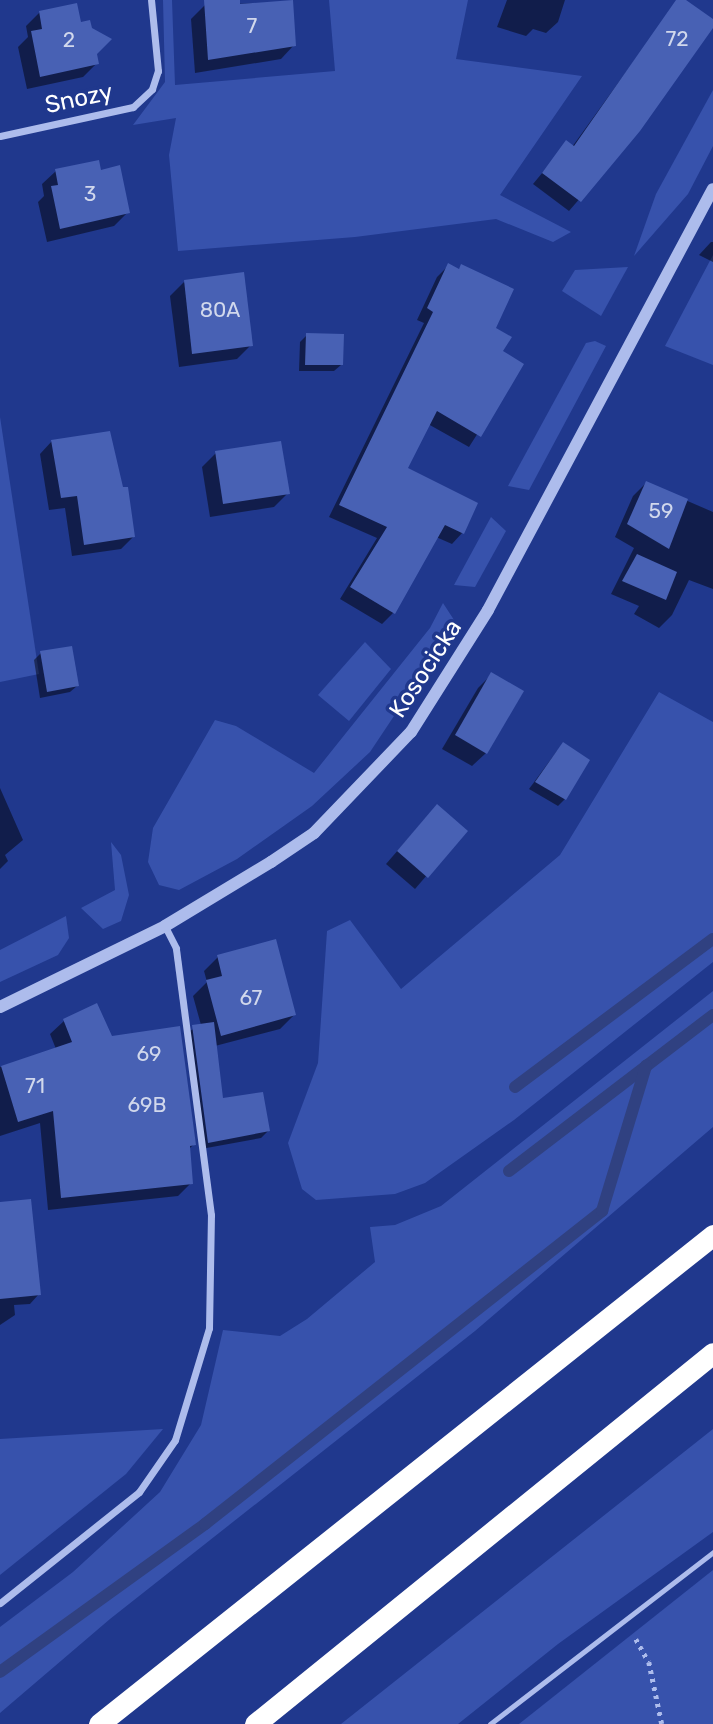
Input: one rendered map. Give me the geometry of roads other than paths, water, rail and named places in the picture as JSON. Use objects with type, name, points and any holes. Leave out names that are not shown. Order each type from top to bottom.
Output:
[{"type":"highway","points":[[99,1724],[713,1235]]},
{"type":"highway","points":[[255,1724],[713,1353]]},
{"type":"street","name":"Snozy","points":[[0,136],[133,107],[152,89],[158,71],[151,0]]},
{"type":"street","name":"Kosocicka","points":[[0,1007],[165,926],[314,833],[411,732],[488,610],[713,189]]},
{"type":"street","points":[[0,1603],[139,1492],[175,1440],[209,1328],[211,1215],[176,948],[165,926]]},
{"type":"lane","points":[[490,1724],[713,1552]]},
{"type":"waterway","points":[[515,1087],[713,939]]},
{"type":"waterway","points":[[509,1171],[713,1015]]},
{"type":"waterway","points":[[0,1672],[205,1524],[602,1211],[646,1066]]}]
